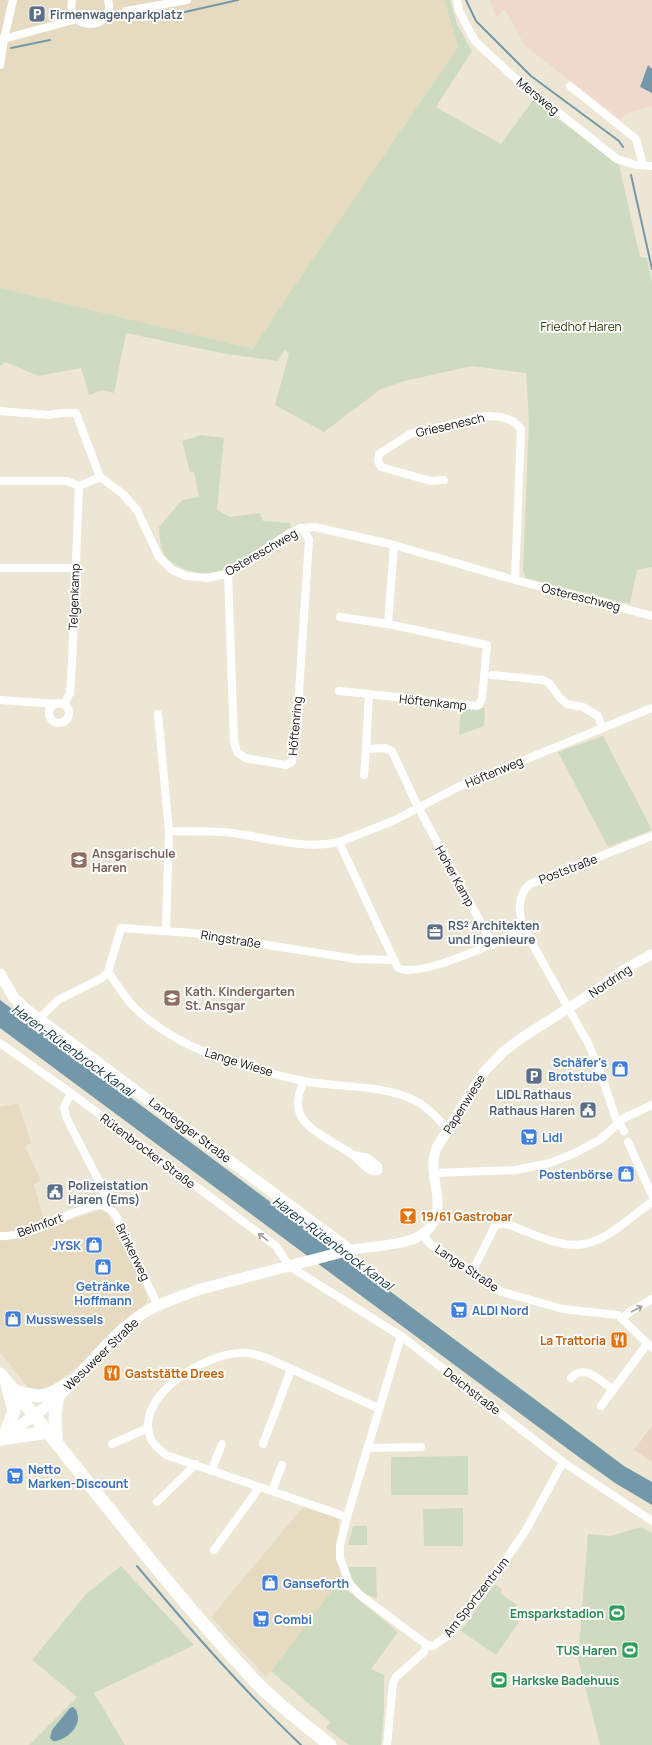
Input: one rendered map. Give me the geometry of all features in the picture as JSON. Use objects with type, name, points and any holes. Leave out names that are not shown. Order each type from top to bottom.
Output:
[{"type":"main road","name":"Landegger Straße","points":[[0,974],[14,998],[345,1251]]},
{"type":"main road","name":"Wesuweer Straße","points":[[2,1438],[36,1416],[142,1314],[201,1289],[345,1251]]},
{"type":"main road","points":[[8,1383],[31,1396],[46,1396],[72,1382]]},
{"type":"main road","points":[[8,1383],[53,1436],[142,1552],[257,1683],[330,1745]]},
{"type":"main road","points":[[8,1383],[9,1396],[14,1411],[2,1438],[53,1436]]},
{"type":"main road","points":[[53,1436],[56,1428],[54,1420],[58,1396]]},
{"type":"street","points":[[0,65],[2,39],[13,0]]},
{"type":"street","points":[[72,0],[71,8],[77,19],[90,25],[102,20],[108,10],[108,0]]},
{"type":"street","points":[[126,11],[187,0]]},
{"type":"street","name":"Mersweg","points":[[457,0],[459,11],[475,41],[516,79],[617,159],[631,164],[652,166]]},
{"type":"street","points":[[2,39],[77,19]]},
{"type":"street","points":[[570,86],[636,139],[643,165]]},
{"type":"street","points":[[0,411],[49,415],[76,413],[100,477],[79,486],[67,481],[0,481]]},
{"type":"street","name":"Griesenesch","points":[[444,480],[431,481],[381,467],[378,461],[379,454],[410,434],[487,416],[502,417],[513,421],[520,429],[515,580]]},
{"type":"street","name":"Ostereschweg","points":[[100,477],[123,494],[137,510],[159,557],[172,570],[186,576],[207,578],[228,574],[288,534],[301,528],[315,527],[394,545],[515,580],[652,616]]},
{"type":"street","name":"Telgenkamp","points":[[0,700],[61,704],[70,694],[79,486]]},
{"type":"street","name":"Höftenring","points":[[228,574],[234,742],[237,752],[245,758],[286,765],[292,762],[296,739],[309,538],[301,528]]},
{"type":"street","points":[[388,624],[394,545]]},
{"type":"street","points":[[0,568],[75,568]]},
{"type":"street","name":"Höftenkamp","points":[[339,691],[477,706],[481,703],[487,645],[388,624],[340,617]]},
{"type":"street","points":[[492,675],[543,680],[549,683],[560,698],[567,704],[583,707],[598,716],[602,728]]},
{"type":"street","points":[[364,776],[369,694]]},
{"type":"street","name":"Höftenweg","points":[[339,842],[393,821],[465,784],[652,708]]},
{"type":"street","points":[[158,714],[169,831],[166,931]]},
{"type":"street","points":[[366,749],[385,748],[392,751],[418,807]]},
{"type":"street","name":"Hoher Kamp","points":[[418,807],[493,944]]},
{"type":"street","points":[[169,831],[231,833],[304,845],[323,845],[339,842],[395,964],[402,970],[421,968],[472,953],[524,929],[588,1043],[601,1074],[618,1123],[624,1131]]},
{"type":"street","name":"Poststraße","points":[[524,929],[520,919],[520,903],[525,888],[530,884],[652,836]]},
{"type":"street","name":"Ringstraße","points":[[108,972],[121,928],[192,933],[356,959],[394,960]]},
{"type":"street","name":"Nordring","points":[[568,1008],[652,954]]},
{"type":"street","points":[[40,1018],[58,1000],[102,978],[108,972]]},
{"type":"street","name":"Lange Wiese","points":[[108,972],[133,1005],[154,1023],[182,1042],[211,1056],[304,1081],[398,1094],[418,1102],[448,1129]]},
{"type":"street","name":"Papenwiese","points":[[423,1235],[431,1228],[436,1216],[437,1195],[433,1173],[433,1157],[448,1129],[484,1072],[493,1062],[520,1039],[568,1008]]},
{"type":"street","name":"Rütenbrocker Straße","points":[[0,1043],[71,1093],[276,1246],[289,1266]]},
{"type":"street","points":[[304,1081],[298,1096],[298,1106],[301,1116],[308,1126],[354,1156]]},
{"type":"street","points":[[71,1093],[67,1100],[64,1112],[103,1189],[103,1205]]},
{"type":"street","points":[[433,1173],[516,1170],[550,1163],[575,1153],[601,1139],[618,1123],[652,1105]]},
{"type":"street","points":[[628,1142],[652,1195]]},
{"type":"street","points":[[472,1272],[495,1226],[499,1224],[507,1224],[541,1238],[560,1242],[578,1244],[586,1243],[604,1237],[652,1202]]},
{"type":"street","name":"Belmfort","points":[[0,1236],[22,1232],[91,1206],[103,1205]]},
{"type":"street","name":"Brinkerweg","points":[[103,1205],[112,1211],[116,1216],[158,1306]]},
{"type":"street","points":[[345,1251],[404,1242],[423,1235]]},
{"type":"street","name":"Lange Straße","points":[[423,1235],[430,1244],[483,1281],[502,1292],[526,1300],[563,1309],[614,1314],[622,1319]]},
{"type":"street","name":"Deichstraße","points":[[289,1266],[401,1336],[563,1462],[640,1515],[652,1521]]},
{"type":"street","points":[[601,1406],[650,1346],[622,1319],[652,1299]]},
{"type":"street","points":[[401,1336],[378,1408],[368,1448],[347,1517],[340,1545],[340,1558],[342,1570],[349,1583],[360,1595],[427,1646]]},
{"type":"street","points":[[347,1517],[272,1491],[259,1488],[212,1469],[166,1455],[152,1441],[148,1428],[149,1418],[153,1407],[169,1386],[190,1370],[215,1358],[239,1353],[254,1354],[266,1358],[378,1408]]},
{"type":"street","points":[[263,1444],[291,1370]]},
{"type":"street","points":[[571,1378],[579,1372],[588,1372],[613,1390]]},
{"type":"street","points":[[112,1444],[148,1428]]},
{"type":"street","points":[[212,1469],[222,1444]]},
{"type":"street","points":[[368,1448],[421,1447]]},
{"type":"street","name":"Am Sportzentrum","points":[[387,1745],[393,1683],[402,1672],[424,1652],[427,1646],[433,1646],[442,1642],[450,1634],[493,1578],[526,1530],[563,1462]]},
{"type":"street","points":[[157,1502],[196,1464]]},
{"type":"street","points":[[272,1491],[282,1465]]},
{"type":"street","points":[[214,1550],[259,1488]]},
{"type":"shaded area","points":[[0,0],[444,0],[458,47],[288,295],[253,349],[0,288]]},
{"type":"shaded area","points":[[490,0],[652,0],[652,106],[632,111],[620,119],[525,46],[505,9],[496,17]]},
{"type":"shaded area","points":[[18,1103],[31,1143],[25,1146],[41,1181],[34,1184],[43,1217],[51,1226],[101,1210],[108,1214],[147,1295],[147,1302],[77,1367],[45,1390],[31,1391],[0,1352],[0,1107]]},
{"type":"shaded area","points":[[652,1426],[652,1462],[634,1450]]},
{"type":"shaded area","points":[[303,1507],[337,1518],[339,1524],[337,1553],[342,1579],[266,1677],[211,1617]]},
{"type":"green space","name":"Friedhof Haren","points":[[444,0],[450,0],[457,24],[472,51],[436,107],[501,144],[533,100],[619,165],[640,257],[647,258],[652,283],[652,567],[637,570],[630,604],[526,578],[523,571],[529,422],[526,373],[472,366],[405,381],[381,389],[324,432],[275,405],[289,354],[285,349],[278,361],[226,354],[126,333],[114,393],[102,390],[89,395],[81,368],[38,376],[6,362],[0,366],[0,288],[253,349],[288,295],[458,47]]},
{"type":"green space","points":[[201,435],[224,438],[217,510],[230,517],[260,513],[263,521],[290,523],[291,527],[253,555],[239,563],[210,573],[195,572],[180,567],[169,560],[161,546],[159,534],[159,527],[182,500],[199,497],[194,472],[190,472],[182,441]]},
{"type":"green space","points":[[461,708],[485,708],[484,726],[459,735]]},
{"type":"green space","points":[[603,736],[652,830],[608,847],[558,752]]},
{"type":"green space","points":[[468,1456],[468,1495],[391,1495],[391,1457]]},
{"type":"green space","points":[[463,1508],[463,1546],[424,1546],[423,1509]]},
{"type":"green space","points":[[353,1526],[367,1526],[367,1545],[348,1545]]},
{"type":"green space","name":"Emsparkstadion","points":[[641,1527],[652,1533],[652,1745],[600,1745],[578,1659],[588,1534],[611,1536]]},
{"type":"green space","points":[[121,1566],[194,1645],[94,1693],[125,1745],[29,1745],[77,1697],[32,1660],[87,1593]]},
{"type":"green space","points":[[348,1567],[376,1567],[377,1598],[365,1593],[357,1587]]},
{"type":"green space","points":[[338,1583],[398,1632],[371,1669],[384,1675],[384,1711],[381,1745],[349,1745],[326,1728],[330,1722],[271,1671]]},
{"type":"green space","name":"Harkske Badehuus","points":[[494,1584],[502,1589],[500,1593],[517,1605],[510,1615],[519,1622],[496,1655],[461,1631]]},
{"type":"water","points":[[648,65],[652,69],[652,93],[640,87]]},
{"type":"water","points":[[0,1000],[624,1466],[652,1482],[652,1505],[615,1483],[576,1455],[0,1028]]},
{"type":"water","points":[[73,1707],[76,1710],[78,1717],[76,1727],[65,1737],[57,1741],[53,1741],[50,1738],[52,1730],[70,1708]]},
{"type":"waterway","points":[[154,19],[238,0]]},
{"type":"waterway","points":[[466,0],[476,21],[531,76],[619,141],[623,147]]},
{"type":"waterway","points":[[11,48],[50,40]]},
{"type":"waterway","points":[[631,175],[652,269]]},
{"type":"waterway","points":[[137,1566],[216,1658],[301,1745]]},
{"type":"place","name":"Firmenwagenparkplatz","points":[[37,14]]},
{"type":"place","name":"Ansgarischule Haren","points":[[79,860]]},
{"type":"place","name":"RS² Architekten und Ingenieure","points":[[435,932]]},
{"type":"place","name":"Kath. Kindergarten St. Ansgar","points":[[172,998]]},
{"type":"place","name":"Schäfer's Brotstube","points":[[620,1069]]},
{"type":"place","name":"LIDL Rathaus","points":[[534,1076]]},
{"type":"place","name":"Rathaus Haren","points":[[588,1110]]},
{"type":"place","name":"Lidl","points":[[529,1137]]},
{"type":"place","name":"Postenbörse","points":[[626,1174]]},
{"type":"place","name":"Polizeistation Haren (Ems)","points":[[55,1192]]},
{"type":"place","name":"19/61 Gastrobar","points":[[408,1216]]},
{"type":"place","name":"JYSK","points":[[94,1245]]},
{"type":"place","name":"Getränke Hoffmann","points":[[103,1267]]},
{"type":"place","name":"ALDI Nord","points":[[459,1310]]},
{"type":"place","name":"Musswessels","points":[[13,1319]]},
{"type":"place","name":"La Trattoria","points":[[619,1340]]},
{"type":"place","name":"Gaststätte Drees","points":[[112,1373]]},
{"type":"place","name":"Netto Marken-Discount","points":[[15,1476]]},
{"type":"place","name":"Ganseforth","points":[[270,1583]]},
{"type":"place","name":"Emsparkstadion","points":[[617,1613]]},
{"type":"place","name":"Combi","points":[[261,1619]]},
{"type":"place","name":"TUS Haren","points":[[630,1650]]},
{"type":"place","name":"Harkske Badehuus","points":[[499,1680]]},
{"type":"water label","name":"Haren-Rütenbrock Kanal","points":[[73,1050]]},
{"type":"water label","name":"Haren-Rütenbrock Kanal","points":[[333,1243]]}]
